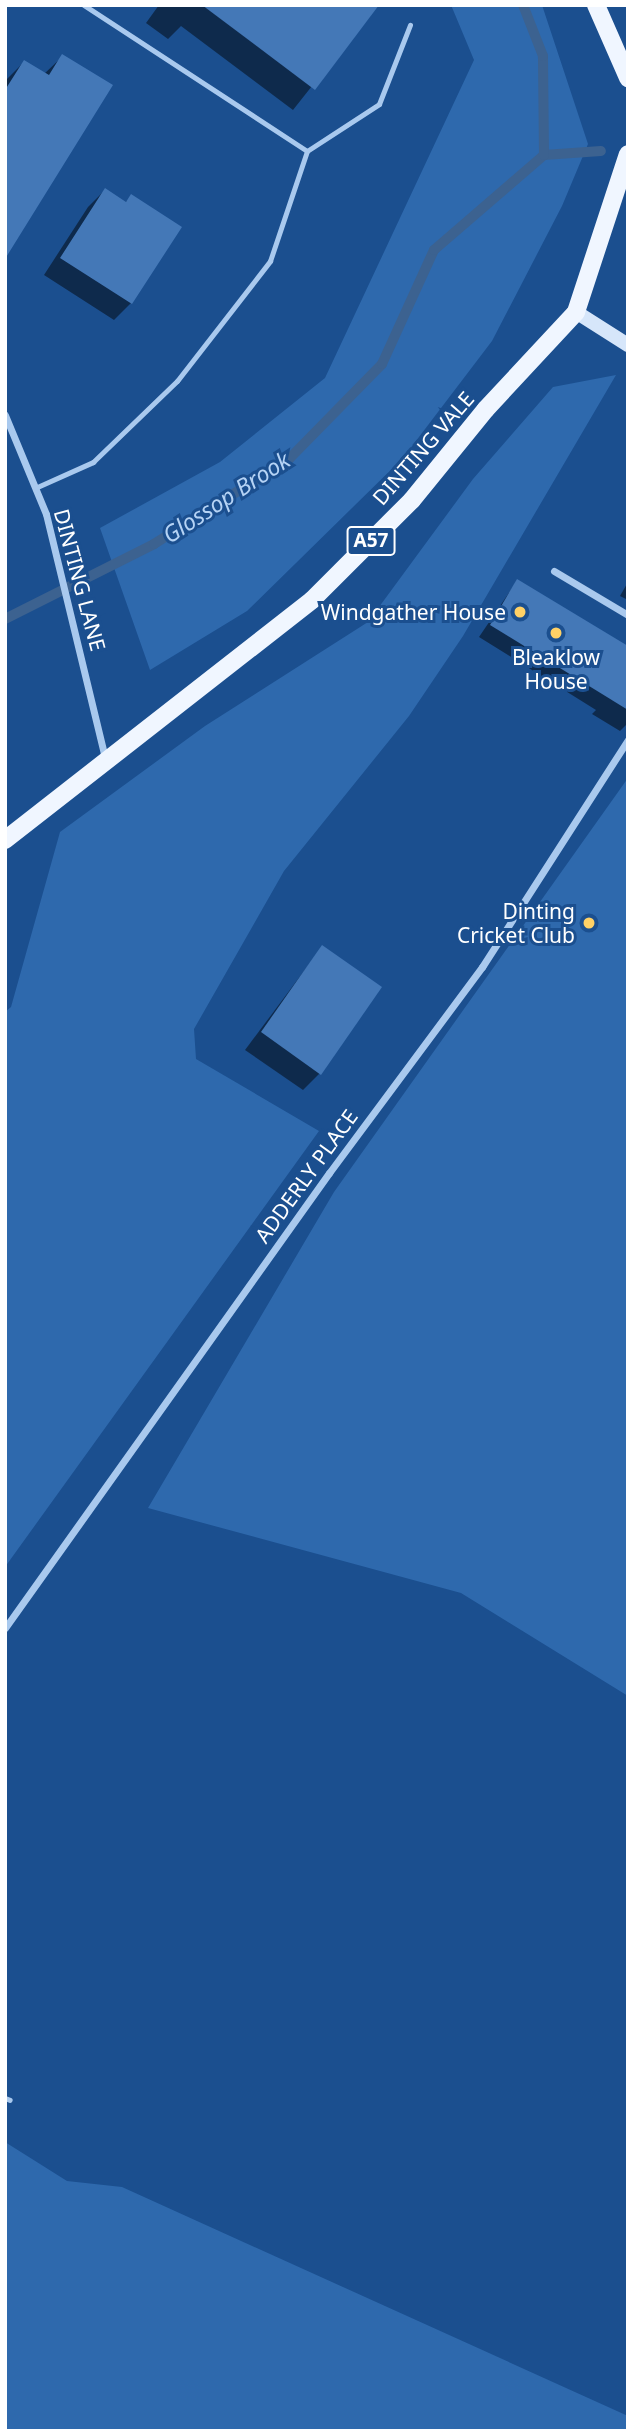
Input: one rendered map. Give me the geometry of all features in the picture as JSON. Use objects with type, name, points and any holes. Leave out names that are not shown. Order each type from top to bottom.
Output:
[{"type":"main road","points":[[596,5],[628,78]]},
{"type":"main road","name":"DINTING VALE","points":[[5,840],[105,758],[312,600],[412,500],[486,409],[576,312],[628,154]]},
{"type":"street","points":[[576,312],[628,345]]},
{"type":"street","name":"DINTING LANE","points":[[5,415],[14,430],[36,488],[52,540],[78,638],[105,758]]},
{"type":"street","points":[[554,571],[628,615]]},
{"type":"street","name":"ADDERLY PLACE","points":[[5,1628],[329,1173],[482,967],[628,740]]},
{"type":"lane","points":[[84,5],[307,151]]},
{"type":"lane","points":[[36,488],[93,462],[177,381],[270,261],[307,151],[379,104],[410,25]]},
{"type":"lane","points":[[5,434],[14,430]]},
{"type":"shaded area","points":[[451,5],[542,5],[588,144],[562,206],[492,341],[403,458],[247,611],[150,670],[100,528],[220,462],[325,378],[474,60]]},
{"type":"shaded area","points":[[616,375],[463,636],[409,716],[284,871],[194,1029],[196,1059],[319,1131],[5,1567],[5,1012],[11,1007],[60,832],[205,726],[368,622],[473,479],[553,387]]},
{"type":"shaded area","points":[[628,778],[628,1696],[461,1593],[148,1508],[334,1192]]},
{"type":"shaded area","points":[[5,2142],[67,2181],[122,2187],[628,2416],[628,2431],[5,2431]]},
{"type":"building","points":[[202,5],[379,5],[315,90]]},
{"type":"building","points":[[62,54],[113,85],[5,259],[5,90],[24,60],[49,75]]},
{"type":"building","points":[[105,188],[126,202],[131,194],[182,227],[132,304],[60,258]]},
{"type":"building","points":[[517,579],[628,646],[628,710],[490,625]]},
{"type":"building","points":[[322,945],[382,987],[321,1075],[261,1032]]},
{"type":"waterway","name":"Glossop Brook","points":[[5,619],[154,544],[289,459],[382,364],[434,250],[544,155],[543,56],[523,5]]},
{"type":"waterway","points":[[544,155],[601,151]]},
{"type":"place","name":"Windgather House","points":[[520,612]]},
{"type":"place","name":"Bleaklow House","points":[[556,633]]},
{"type":"place","name":"Dinting Cricket Club","points":[[589,923]]}]
